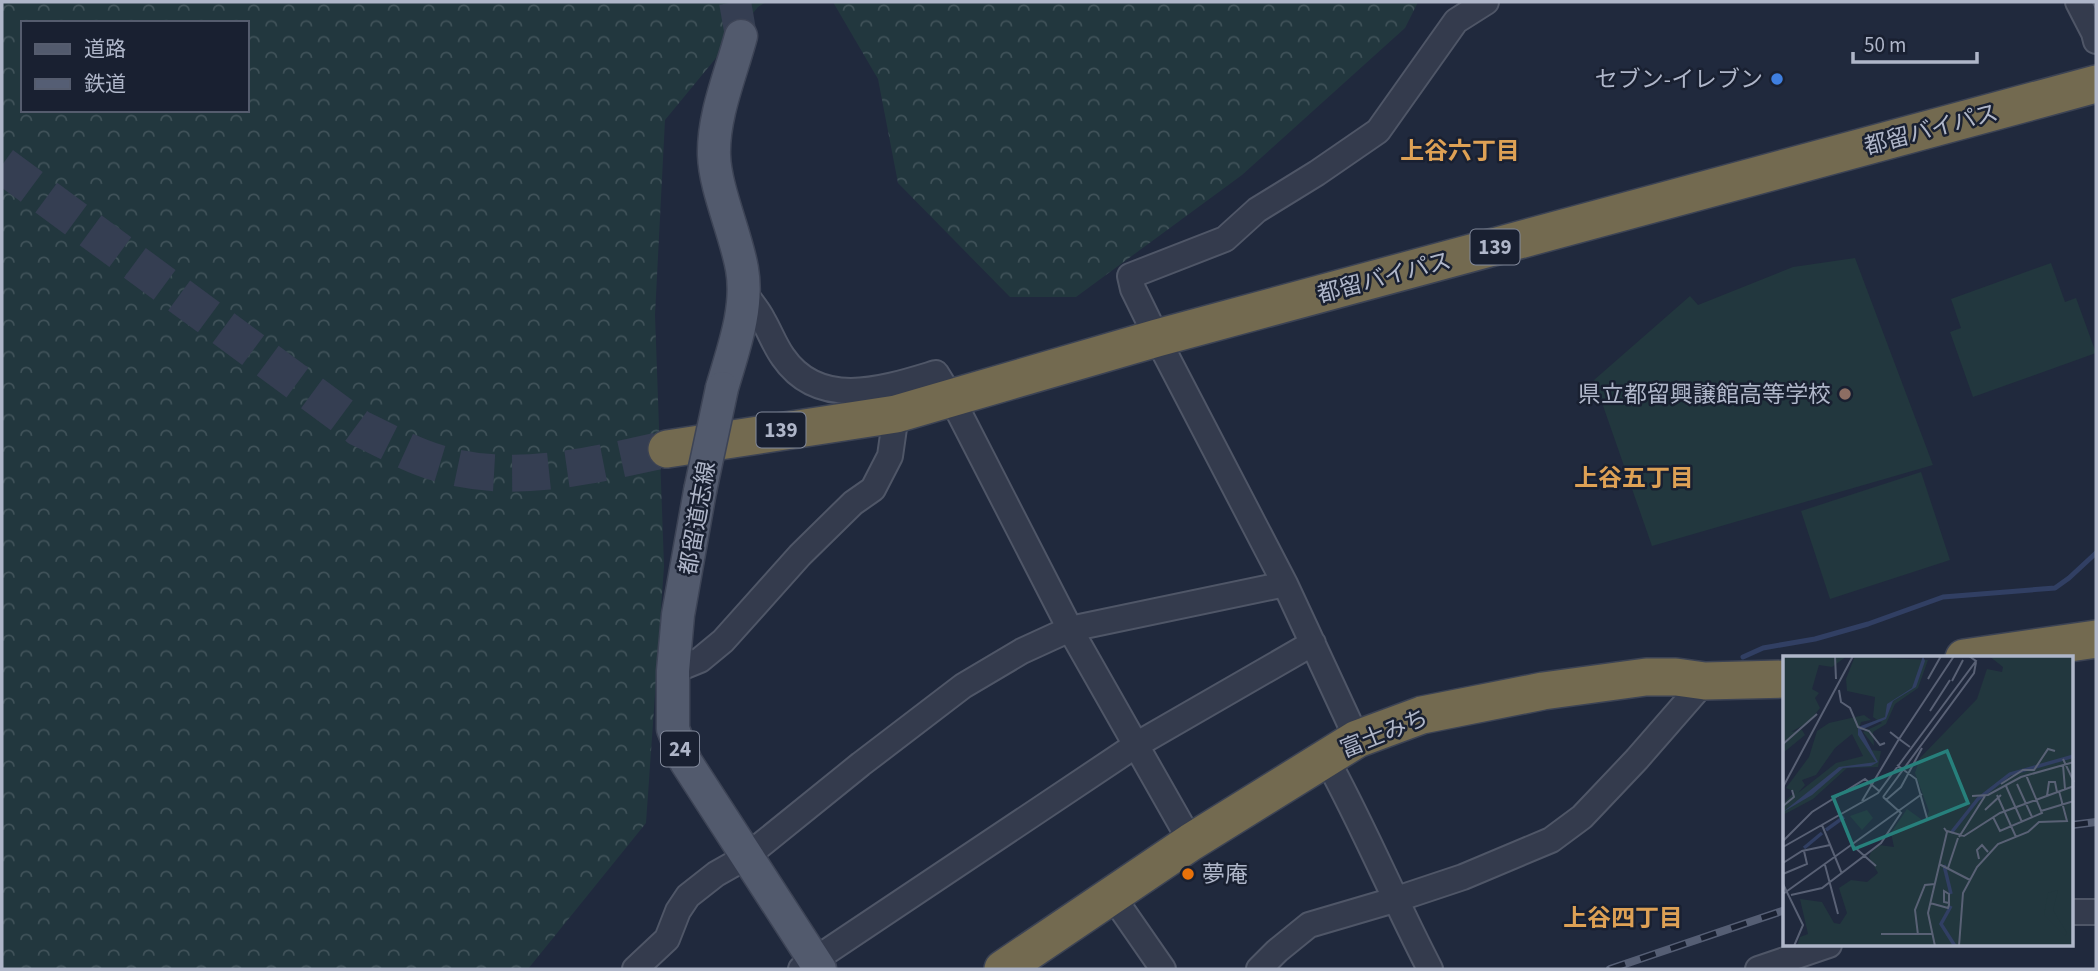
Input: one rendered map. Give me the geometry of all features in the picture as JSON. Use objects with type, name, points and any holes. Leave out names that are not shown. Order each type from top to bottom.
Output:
[{"type":"highway","name":"都留バイパス","points":[[667,449],[896,414],[1157,338],[2096,84]]},
{"type":"highway","points":[[1978,656],[2096,639]]},
{"type":"highway","name":"富士みち","points":[[1003,969],[1191,842],[1357,739],[1422,715],[1542,691],[1646,677],[1705,681],[1783,679]]},
{"type":"main road","name":"都留道志線","points":[[741,36],[716,127],[714,155],[742,269],[744,293],[738,330],[722,388],[700,491],[678,615],[673,671],[673,729],[686,762],[812,966]]},
{"type":"street","points":[[1357,739],[1284,584],[1157,338],[1133,289],[1130,276],[1225,239],[1257,210],[1378,131],[1457,21],[1486,2]]},
{"type":"street","points":[[2078,2],[2096,41]]},
{"type":"street","points":[[744,293],[762,317],[784,359],[810,382],[859,392],[884,389],[936,373],[952,399],[1070,629],[1191,842]]},
{"type":"street","points":[[673,671],[700,660],[723,640],[800,555],[853,503],[873,489],[890,456],[896,414]]},
{"type":"street","points":[[635,969],[667,939],[678,911],[688,896],[716,874],[746,857],[962,686],[1022,651],[1070,629],[1284,584]]},
{"type":"street","points":[[812,966],[1136,746],[1313,643]]},
{"type":"street","points":[[1259,969],[1308,925],[1463,877],[1551,840],[1582,817],[1705,681]]},
{"type":"street","points":[[1326,758],[1430,969]]},
{"type":"street","points":[[1111,894],[1163,969]]},
{"type":"street","points":[[2074,912],[2096,912]]},
{"type":"street","points":[[1758,969],[1826,946]]},
{"type":"green space","points":[[2,2],[766,2],[758,7],[665,120],[655,315],[664,566],[646,823],[528,969],[2,969]]},
{"type":"green space","points":[[833,2],[1418,2],[1405,28],[1242,175],[1076,297],[1010,297],[898,183],[878,79]]},
{"type":"green space","points":[[1855,258],[1933,465],[1652,546],[1594,380],[1690,296],[1698,305],[1793,267]]},
{"type":"green space","points":[[2051,263],[2065,302],[2076,298],[2096,353],[1973,397],[1950,332],[1961,328],[1951,299]]},
{"type":"green space","points":[[1921,472],[1950,560],[1830,599],[1801,511]]},
{"type":"waterway","points":[[1743,657],[1763,648],[1815,639],[1868,624],[1943,597],[2055,588],[2096,553]]},
{"type":"tunnel","points":[[735,2],[741,36]]},
{"type":"tunnel","points":[[2,165],[359,428],[418,456],[466,470],[524,473],[582,467],[667,449]]},
{"type":"railway","points":[[2074,825],[2096,822]]},
{"type":"railway","points":[[1610,969],[1783,911]]},
{"type":"place","name":"セブン-イレブン","points":[[1777,79]]},
{"type":"place","name":"県立都留興譲館高等学校","points":[[1845,394]]},
{"type":"place","name":"夢庵","points":[[1188,874]]},
{"type":"district","name":"上谷六丁目","points":[[1460,151]]},
{"type":"district","name":"上谷五丁目","points":[[1634,478]]},
{"type":"district","name":"上谷四丁目","points":[[1623,918]]}]
